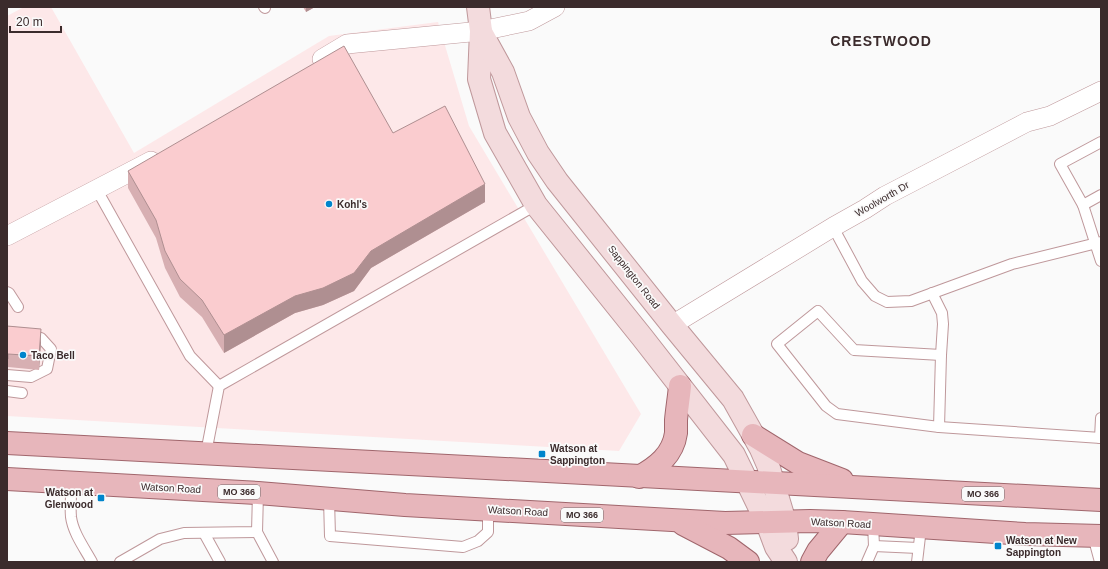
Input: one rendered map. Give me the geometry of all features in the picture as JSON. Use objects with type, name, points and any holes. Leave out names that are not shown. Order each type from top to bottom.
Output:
[{"type":"main road","name":"Sappington Road","points":[[478,7],[481,31],[479,79],[495,133],[536,205],[734,455],[746,481],[776,522]]},
{"type":"main road","name":"Sappington Road","points":[[481,31],[503,72],[519,117],[538,153],[557,181],[733,399],[761,449],[774,483],[776,522]]},
{"type":"main road","points":[[642,337],[669,321]]},
{"type":"main road","points":[[639,477],[660,463],[666,457],[672,446],[676,433],[680,386]]},
{"type":"main road","points":[[753,435],[798,463],[866,488]]},
{"type":"main road","name":"MO 366","points":[[7,443],[1101,500]]},
{"type":"main road","name":"Watson Road","points":[[7,479],[258,493],[405,505],[725,523],[842,522],[873,524],[920,538],[1097,536]]},
{"type":"main road","points":[[675,520],[730,548],[748,562]]},
{"type":"main road","points":[[776,522],[776,547],[786,562]]},
{"type":"main road","points":[[776,522],[789,562]]},
{"type":"main road","points":[[812,562],[818,550],[842,522]]},
{"type":"street","points":[[307,68],[348,44],[481,31],[529,21],[555,7]]},
{"type":"street","name":"Woolworth Dr","points":[[669,321],[866,209],[885,196],[1027,122],[1050,116],[1101,91]]},
{"type":"street","points":[[7,236],[165,153]]},
{"type":"lane","points":[[1101,142],[1060,164],[1083,204],[1098,242],[1101,261]]},
{"type":"lane","points":[[97,190],[190,356],[219,386]]},
{"type":"lane","points":[[1083,204],[1101,196]]},
{"type":"lane","points":[[206,453],[219,386],[536,205]]},
{"type":"lane","points":[[833,227],[862,281],[875,296],[887,302],[911,301],[1012,264],[1098,242]]},
{"type":"lane","points":[[7,292],[18,307]]},
{"type":"lane","points":[[932,293],[942,313],[943,324],[939,427]]},
{"type":"lane","points":[[941,355],[854,350],[818,311],[777,344],[826,406],[836,414],[939,427],[1100,438],[1101,418]]},
{"type":"lane","points":[[7,332],[26,334],[41,338],[51,349],[47,369],[31,377],[7,376]]},
{"type":"lane","points":[[7,392],[22,392]]},
{"type":"lane","points":[[72,483],[70,502],[71,518],[74,528],[92,562]]},
{"type":"lane","points":[[258,493],[257,532],[273,562]]},
{"type":"lane","points":[[329,499],[330,536],[463,547],[478,541],[488,532],[488,510]]},
{"type":"lane","points":[[866,562],[874,546],[873,524]]},
{"type":"lane","points":[[120,562],[160,539],[184,533],[257,532]]},
{"type":"lane","points":[[204,533],[220,562]]},
{"type":"lane","points":[[1097,536],[1100,562]]},
{"type":"lane","points":[[874,546],[920,538],[917,562]]},
{"type":"shaded area","points":[[24,7],[51,7],[134,153],[329,36],[438,22],[469,126],[641,414],[619,451],[7,416],[7,16]]},
{"type":"building","points":[[344,46],[393,133],[445,106],[485,184],[371,251],[354,273],[323,288],[295,296],[224,335],[202,300],[180,279],[165,251],[156,220],[128,171]]},
{"type":"building","points":[[7,326],[41,329],[39,356],[8,354],[7,359]]},
{"type":"place","name":"Kohl's","points":[[329,204]]},
{"type":"place","name":"Taco Bell","points":[[23,355]]},
{"type":"place","name":"Watson at Sappington","points":[[542,454]]},
{"type":"place","name":"Watson at Glenwood","points":[[101,498]]},
{"type":"place","name":"Watson at New Sappington","points":[[998,546]]},
{"type":"district","name":"CRESTWOOD","points":[[881,41]]}]
